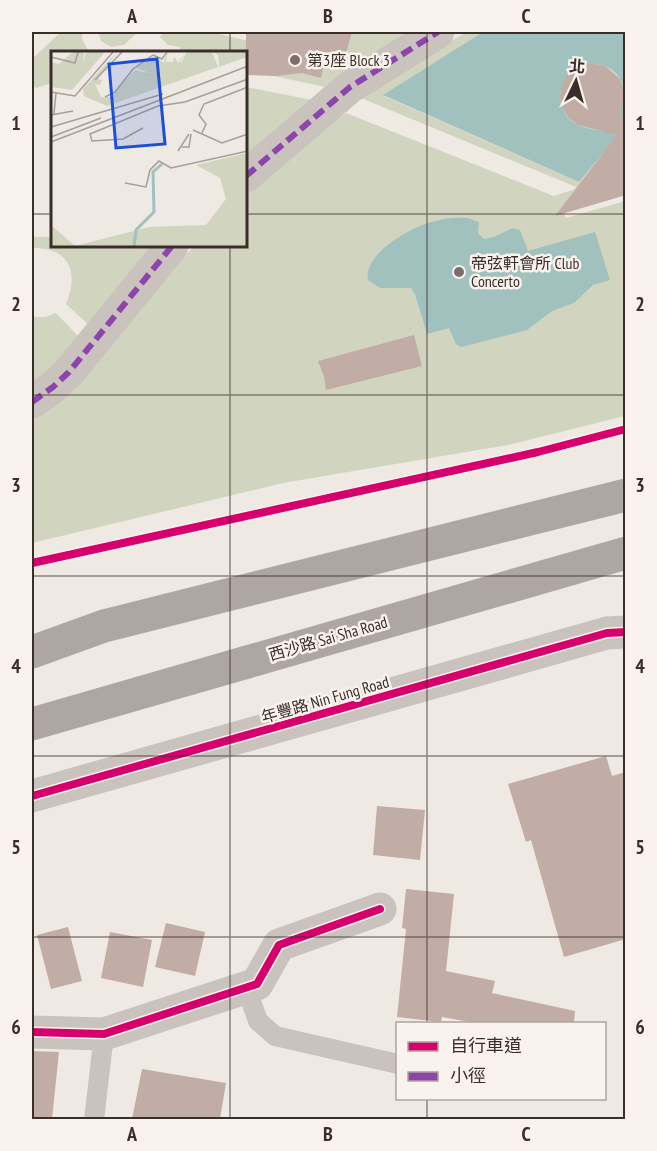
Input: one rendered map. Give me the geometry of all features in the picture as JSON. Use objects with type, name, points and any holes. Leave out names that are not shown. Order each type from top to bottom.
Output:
[{"type":"main road","points":[[32,652],[104,626],[626,495]]},
{"type":"main road","name":"西沙路 Sai Sha Road","points":[[32,724],[626,554]]},
{"type":"street","points":[[248,174],[350,87],[438,32]]},
{"type":"street","points":[[32,402],[69,372],[170,248]]},
{"type":"street","name":"年豐路 Nin Fung Road","points":[[32,796],[607,633],[626,632]]},
{"type":"street","points":[[32,1032],[104,1034],[257,984],[279,945],[380,909]]},
{"type":"lane","points":[[246,987],[258,1021],[275,1036],[396,1064]]},
{"type":"lane","points":[[94,1119],[104,1034]]},
{"type":"green space","points":[[61,32],[82,32],[82,39],[88,51],[51,51],[51,83],[36,88],[32,84],[32,59]]},
{"type":"green space","points":[[98,32],[138,32],[124,45],[111,47],[101,41]]},
{"type":"green space","name":"第3座 Block 3","points":[[164,32],[211,32],[332,61],[340,32],[410,32],[325,87],[248,70],[248,51],[180,51],[180,47],[168,45],[160,37]]},
{"type":"green space","points":[[466,32],[483,32],[384,96],[579,182],[619,134],[577,125],[564,115],[560,102],[562,88],[569,76],[580,67],[593,63],[606,66],[619,78],[624,93],[626,118],[625,195],[564,213],[566,218],[625,201],[625,416],[508,445],[283,483],[32,543],[32,418],[192,248],[248,248],[248,191],[307,140],[346,113],[554,196],[576,187],[361,98]]},
{"type":"green space","points":[[248,87],[312,100],[248,156]]},
{"type":"green space","points":[[32,237],[51,237],[51,248],[152,248],[90,326],[66,304],[72,281],[68,263],[54,252],[32,248]]},
{"type":"green space","points":[[56,313],[79,337],[59,361],[32,383],[32,317],[45,317]]},
{"type":"water","points":[[483,32],[625,32],[625,118],[619,113],[624,101],[623,85],[614,71],[604,66],[593,64],[582,66],[565,80],[561,91],[562,106],[572,121],[587,128],[619,134],[579,182],[383,95]]},
{"type":"water","points":[[468,218],[479,222],[478,233],[484,239],[513,228],[520,230],[528,251],[595,232],[610,280],[593,285],[574,303],[552,311],[527,330],[461,347],[456,344],[449,328],[427,334],[415,294],[411,288],[380,288],[368,280],[369,270],[373,260],[381,251],[403,235],[443,219]]},
{"type":"building","name":"第3座 Block 3","points":[[246,32],[352,32],[341,70],[324,65],[321,78],[302,73],[276,76],[248,75],[248,51],[246,51]]},
{"type":"building","name":"帝弦軒會所 Club Concerto","points":[[584,64],[605,66],[620,79],[624,89],[621,114],[626,118],[626,195],[555,216],[617,135],[578,125],[563,109],[560,98],[561,87],[566,77]]},
{"type":"building","points":[[414,335],[422,366],[326,390],[318,361]]},
{"type":"building","points":[[606,756],[612,776],[626,772],[626,939],[564,957],[531,840],[526,842],[508,784]]},
{"type":"building","points":[[377,806],[425,810],[420,860],[373,855]]},
{"type":"building","points":[[406,889],[454,894],[446,971],[495,981],[492,993],[575,1011],[574,1022],[470,1022],[442,1017],[441,1022],[397,1017],[406,929],[402,928]]},
{"type":"building","points":[[166,923],[205,932],[195,976],[155,967]]},
{"type":"building","points":[[68,927],[82,981],[51,989],[37,935]]},
{"type":"building","points":[[110,932],[152,940],[143,987],[101,978]]},
{"type":"building","points":[[32,1051],[59,1052],[52,1119],[32,1119]]},
{"type":"building","points":[[142,1069],[226,1083],[220,1119],[132,1119]]},
{"type":"marked path","points":[[248,174],[350,87],[438,32]]},
{"type":"marked path","points":[[32,402],[69,372],[170,248]]},
{"type":"cycle path","points":[[32,563],[538,452],[626,429]]},
{"type":"cycle path","points":[[32,796],[607,633],[626,632]]},
{"type":"cycle path","points":[[32,1032],[104,1034],[257,984],[279,945],[380,909]]},
{"type":"place","name":"第3座 Block 3","points":[[295,60]]},
{"type":"place","name":"帝弦軒會所 Club Concerto","points":[[459,272]]}]
